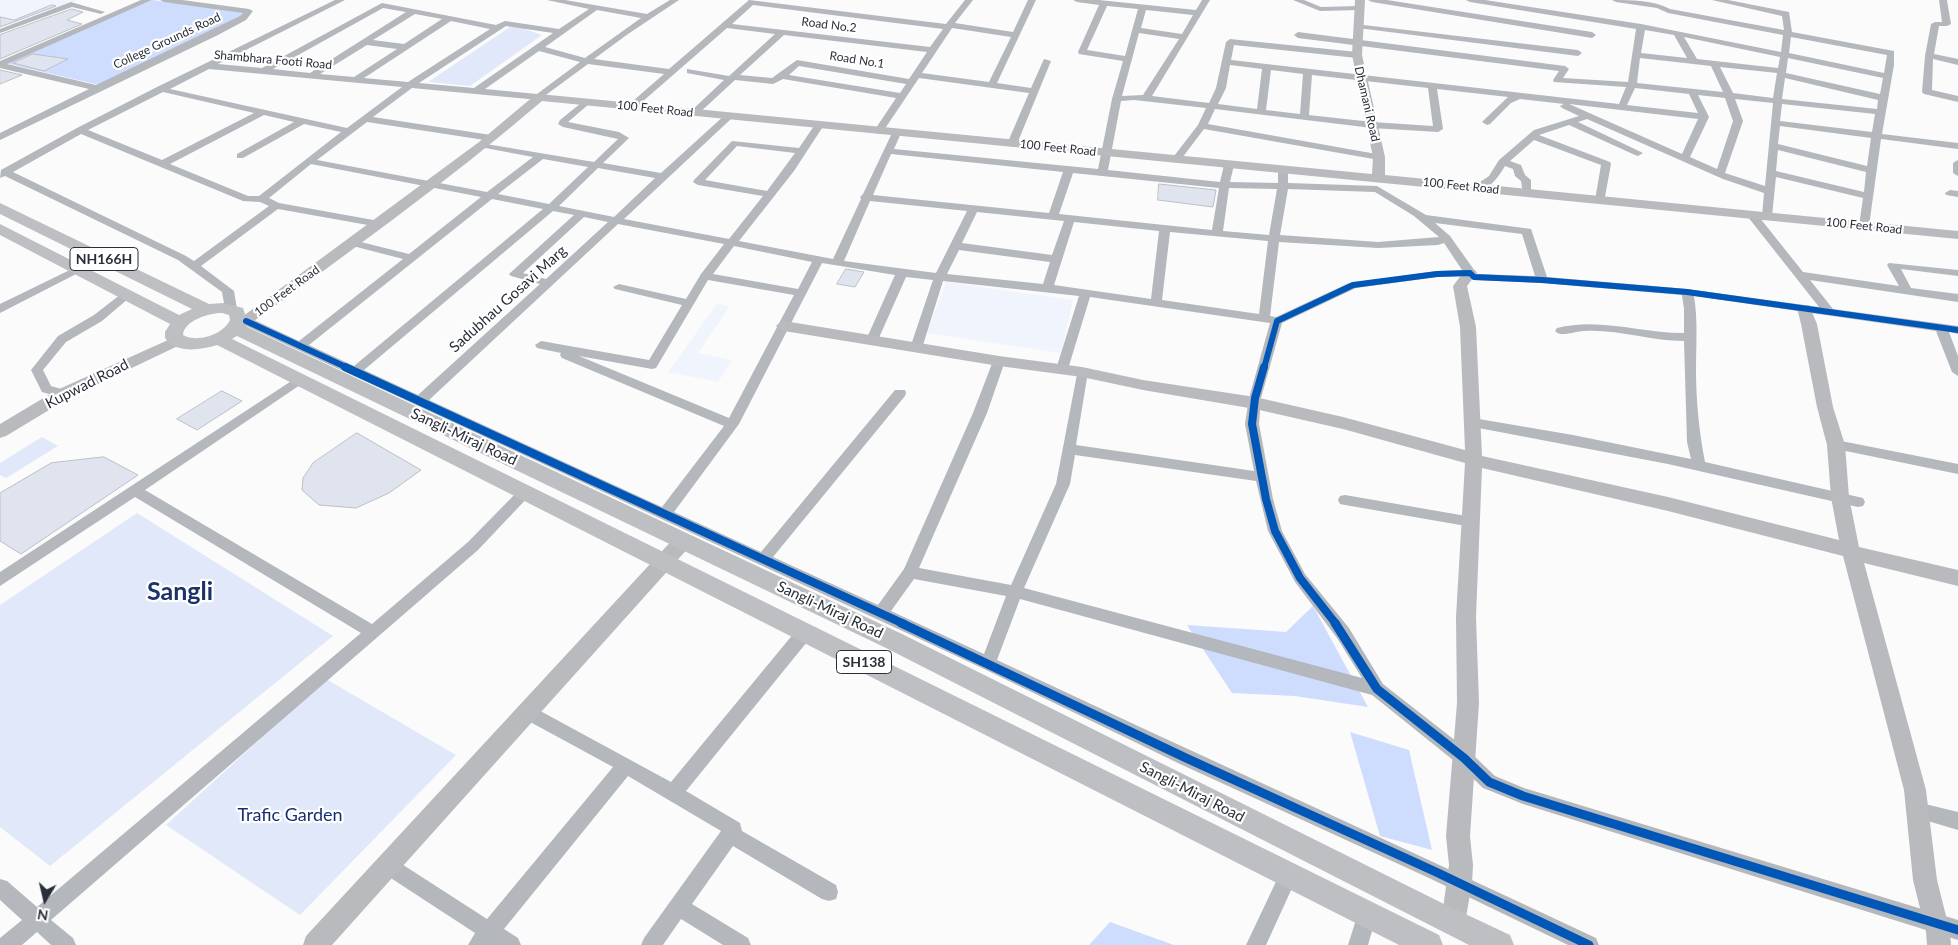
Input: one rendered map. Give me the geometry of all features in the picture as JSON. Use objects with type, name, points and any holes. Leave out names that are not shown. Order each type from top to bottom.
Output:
[{"type":"highway","name":"NH166H","points":[[0,208],[87,250],[146,282],[208,310]]},
{"type":"highway","points":[[0,230],[78,269],[125,296],[181,323]]},
{"type":"highway","points":[[208,310],[232,324],[196,345],[186,344],[174,338],[174,332],[181,323],[192,315],[208,310]]},
{"type":"highway","name":"Sangli-Miraj Road","points":[[232,324],[299,380],[1429,945]]},
{"type":"highway","name":"Sangli-Miraj Road","points":[[232,324],[894,641],[1500,945]]},
{"type":"main road","name":"Dhamani Road","points":[[1359,4],[1356,55],[1379,157],[1378,184]]},
{"type":"main road","name":"100 Feet Road","points":[[232,324],[380,224],[487,142],[539,97],[1283,170],[1378,184],[1527,192],[1958,235]]},
{"type":"main road","points":[[1453,923],[1460,883],[1461,864],[1458,836],[1468,703],[1466,617],[1474,460],[1468,327],[1460,286],[1470,273]]},
{"type":"main road","points":[[1804,308],[1825,407],[1849,500],[1852,551],[1915,790],[1925,880],[1939,945]]},
{"type":"main road","points":[[784,326],[999,361],[1082,372],[1143,385],[1255,404],[1343,423],[1474,460],[1668,504],[1958,578]]},
{"type":"main road","name":"Kupwad Road","points":[[0,432],[64,394],[177,341]]},
{"type":"main road","points":[[315,945],[683,541]]},
{"type":"street","points":[[0,64],[148,0]]},
{"type":"street","name":"College Grounds Road","points":[[97,88],[215,33],[244,18],[249,10],[164,0]]},
{"type":"street","points":[[208,66],[341,0]]},
{"type":"street","points":[[551,0],[650,17]]},
{"type":"street","points":[[539,97],[625,32],[676,0]]},
{"type":"street","points":[[879,131],[949,26],[969,0]]},
{"type":"street","points":[[992,85],[1032,0]]},
{"type":"street","points":[[1077,0],[1200,13]]},
{"type":"street","points":[[1159,9],[1164,0]]},
{"type":"street","points":[[1146,98],[1200,13],[1206,0]]},
{"type":"street","points":[[1297,0],[1320,9],[1359,4]]},
{"type":"street","points":[[1372,0],[1585,44]]},
{"type":"street","points":[[1470,0],[1641,26],[1888,76]]},
{"type":"street","points":[[1616,0],[1659,6],[1668,11],[1891,52],[1876,136],[1864,226]]},
{"type":"street","points":[[1716,0],[1786,14],[1788,32],[1775,123],[1767,216]]},
{"type":"street","points":[[1943,0],[1947,24]]},
{"type":"street","points":[[631,107],[723,25],[753,1],[1016,35]]},
{"type":"street","points":[[1104,3],[1082,52],[1128,60]]},
{"type":"street","points":[[0,31],[3,32],[71,4],[101,12]]},
{"type":"street","points":[[264,71],[382,5],[497,28]]},
{"type":"street","points":[[475,92],[595,8]]},
{"type":"street","points":[[1102,173],[1117,99],[1142,8]]},
{"type":"street","points":[[311,76],[414,11]]},
{"type":"street","points":[[355,80],[450,18]]},
{"type":"street","points":[[1540,99],[1585,44],[1599,19]]},
{"type":"street","points":[[262,199],[410,85],[505,23],[560,32]]},
{"type":"street","points":[[1958,26],[1934,24],[1929,56],[1927,92],[1958,99]]},
{"type":"street","name":"Road No.2","points":[[723,25],[933,50]]},
{"type":"street","points":[[1358,26],[1585,44]]},
{"type":"street","points":[[1622,107],[1632,85],[1641,26]]},
{"type":"street","points":[[1136,30],[1184,37]]},
{"type":"street","points":[[694,113],[782,32]]},
{"type":"street","points":[[1677,33],[1694,62]]},
{"type":"street","points":[[1298,36],[1565,69]]},
{"type":"street","points":[[365,42],[405,47]]},
{"type":"street","points":[[1176,160],[1202,126],[1213,106],[1221,88],[1230,42],[1356,55]]},
{"type":"street","points":[[1729,43],[1747,68]]},
{"type":"street","points":[[539,48],[586,61],[670,72]]},
{"type":"street","points":[[1638,55],[1782,73],[1883,98]]},
{"type":"street","points":[[1929,56],[1958,62]]},
{"type":"street","points":[[1012,144],[1047,60]]},
{"type":"street","points":[[1226,62],[1704,117]]},
{"type":"street","name":"Road No.1","points":[[782,76],[797,63],[914,78],[1034,90]]},
{"type":"street","points":[[0,64],[97,88]]},
{"type":"street","points":[[1715,64],[1738,121],[1720,174]]},
{"type":"street","name":"Shambhara Footi Road","points":[[2,174],[80,130],[208,66],[539,97]]},
{"type":"street","points":[[1261,112],[1267,66]]},
{"type":"street","points":[[1304,117],[1308,70]]},
{"type":"street","points":[[690,71],[732,78],[773,80],[782,76],[902,96]]},
{"type":"street","points":[[1557,80],[1632,85],[1880,112]]},
{"type":"street","points":[[1117,99],[1146,98],[1372,125],[1438,128],[1432,85]]},
{"type":"street","points":[[0,137],[97,88]]},
{"type":"street","points":[[160,89],[349,132]]},
{"type":"street","points":[[1692,91],[1704,117]]},
{"type":"street","points":[[1486,122],[1508,101],[1518,96]]},
{"type":"street","points":[[1553,100],[1684,159],[1769,191]]},
{"type":"street","points":[[355,371],[552,208],[624,138],[616,134],[562,124],[586,102]]},
{"type":"street","points":[[162,164],[262,112]]},
{"type":"street","name":"Sadubhau Gosavi Marg","points":[[420,401],[729,116]]},
{"type":"street","points":[[1478,188],[1493,178],[1503,162],[1536,132],[1588,116]]},
{"type":"street","points":[[1684,159],[1704,117]]},
{"type":"street","points":[[365,119],[487,142],[540,155],[664,177]]},
{"type":"street","points":[[240,156],[302,121]]},
{"type":"street","points":[[1568,121],[1638,152]]},
{"type":"street","points":[[1775,123],[1958,146]]},
{"type":"street","points":[[732,424],[541,345],[652,365],[705,276],[769,194],[819,125]]},
{"type":"street","points":[[1202,126],[1379,157]]},
{"type":"street","points":[[80,130],[247,199],[262,199],[276,206],[380,224]]},
{"type":"street","points":[[837,263],[865,197],[896,133]]},
{"type":"street","points":[[1532,136],[1606,164],[1600,200]]},
{"type":"street","points":[[769,194],[698,182],[735,143],[801,151]]},
{"type":"street","points":[[1773,146],[1872,170]]},
{"type":"street","points":[[887,151],[1224,185],[1378,184],[1446,238],[1474,278],[1542,280],[1687,292],[1958,330]]},
{"type":"street","points":[[300,346],[540,155]]},
{"type":"street","points":[[309,161],[837,263],[902,273],[1086,293],[1271,320],[1352,286],[1437,274],[1470,273]]},
{"type":"street","points":[[1503,162],[1518,167],[1520,176],[1526,180],[1527,192]]},
{"type":"street","points":[[1958,163],[1958,173]]},
{"type":"street","points":[[1217,233],[1229,165]]},
{"type":"street","points":[[1053,216],[1069,169]]},
{"type":"street","points":[[1283,170],[1283,186],[1274,238],[1271,320],[1252,424],[1275,531],[1300,578],[1343,633],[1377,689],[1464,758],[1489,782],[1523,796],[1958,930]]},
{"type":"street","points":[[1771,173],[1868,196]]},
{"type":"street","points":[[2,174],[106,220],[182,258],[228,291],[232,324],[300,346],[355,371],[881,613],[1186,758],[1460,883],[1590,945]]},
{"type":"street","points":[[865,197],[1274,238],[1378,245],[1438,242],[1446,238]]},
{"type":"street","points":[[194,266],[276,206]]},
{"type":"street","points":[[917,345],[935,286],[974,208]]},
{"type":"street","points":[[549,283],[515,274],[582,214]]},
{"type":"street","points":[[1752,214],[1829,312]]},
{"type":"street","points":[[1046,288],[1070,218]]},
{"type":"street","points":[[1422,218],[1527,231],[1542,280]]},
{"type":"street","points":[[1156,303],[1164,228]]},
{"type":"street","points":[[353,243],[409,258]]},
{"type":"street","points":[[956,246],[1056,258]]},
{"type":"street","points":[[665,514],[732,424],[820,259]]},
{"type":"street","points":[[1907,291],[1893,266],[1958,272]]},
{"type":"street","points":[[0,309],[78,269]]},
{"type":"street","points":[[872,340],[902,273]]},
{"type":"street","points":[[1800,275],[1958,298]]},
{"type":"street","points":[[705,276],[802,293]]},
{"type":"street","points":[[619,287],[689,304]]},
{"type":"street","points":[[1687,292],[1690,309],[1689,337],[1694,442],[1699,466]]},
{"type":"street","points":[[1062,370],[1086,293]]},
{"type":"street","points":[[64,394],[46,389],[38,370],[62,339],[98,318],[125,296]]},
{"type":"street","points":[[1560,331],[1576,326],[1620,329],[1648,335],[1689,337]]},
{"type":"street","points":[[1941,328],[1958,369]]},
{"type":"street","points":[[881,613],[910,572],[980,413],[999,361]]},
{"type":"street","points":[[988,663],[1015,592],[1063,484],[1082,372]]},
{"type":"street","points":[[0,580],[299,380]]},
{"type":"street","points":[[763,559],[900,393]]},
{"type":"street","points":[[1472,423],[1573,440],[1849,500]]},
{"type":"street","points":[[1836,445],[1958,469]]},
{"type":"street","points":[[1069,449],[1262,477]]},
{"type":"street","points":[[135,490],[373,632]]},
{"type":"street","points":[[7,945],[473,546],[526,493]]},
{"type":"street","points":[[1345,500],[1472,522]]},
{"type":"street","points":[[910,572],[1015,592],[1377,689]]},
{"type":"street","points":[[672,793],[805,632]]},
{"type":"street","points":[[527,712],[626,765],[734,829],[651,945]]},
{"type":"street","points":[[484,938],[626,765]]},
{"type":"street","points":[[1917,810],[1958,821]]},
{"type":"street","points":[[730,834],[829,892]]},
{"type":"street","points":[[387,866],[484,938],[511,945]]},
{"type":"street","points":[[1256,945],[1290,875]]},
{"type":"street","points":[[0,888],[66,945]]},
{"type":"street","points":[[679,907],[740,945]]},
{"type":"street","points":[[1358,945],[1367,914]]},
{"type":"shaded area","points":[[0,0],[78,0],[13,26],[0,23]]},
{"type":"shaded area","points":[[152,0],[244,12],[239,18],[99,85],[5,63]]},
{"type":"shaded area","points":[[946,282],[1073,300],[1061,353],[927,333]]},
{"type":"shaded area","points":[[717,304],[730,306],[698,353],[732,360],[718,382],[668,372]]},
{"type":"shaded area","points":[[1313,606],[1368,707],[1295,696],[1232,693],[1187,625],[1286,632]]},
{"type":"shaded area","points":[[1350,732],[1409,750],[1432,850],[1380,836]]},
{"type":"shaded area","points":[[1110,922],[1174,945],[1089,945]]},
{"type":"green space","points":[[513,25],[542,35],[470,86],[428,82]]},
{"type":"green space","points":[[42,437],[58,446],[6,478],[0,475],[0,463]]},
{"type":"green space","points":[[137,513],[333,636],[50,866],[0,827],[0,605]]},
{"type":"green space","name":"Trafic Garden","points":[[326,679],[456,755],[300,915],[166,825]]},
{"type":"building","points":[[52,5],[56,6],[0,27],[0,17],[14,20]]},
{"type":"building","points":[[72,9],[83,12],[67,20],[82,24],[0,59],[0,35]]},
{"type":"building","points":[[33,54],[68,59],[44,71],[13,63]]},
{"type":"building","points":[[0,70],[22,75],[0,84]]},
{"type":"building","points":[[1159,184],[1216,190],[1213,207],[1158,200]]},
{"type":"building","points":[[846,269],[864,272],[855,287],[837,284]]},
{"type":"building","points":[[222,391],[242,401],[197,430],[177,419]]},
{"type":"building","points":[[357,433],[421,470],[389,493],[356,508],[319,505],[302,490],[303,478],[313,463]]},
{"type":"building","points":[[104,457],[138,475],[21,554],[0,541],[0,493],[51,463]]},
{"type":"cycle path","points":[[1958,330],[1687,292],[1542,280],[1474,277],[1470,273],[1437,274],[1353,285],[1277,321],[1255,398],[1252,424],[1266,499],[1275,531],[1300,578],[1343,633],[1377,689],[1464,758],[1489,782],[1523,796],[1958,930]]},
{"type":"cycle path","points":[[246,321],[988,663],[1186,758],[1436,872],[1589,945]]},
{"type":"district","name":"Sangli","points":[[180,592]]}]
